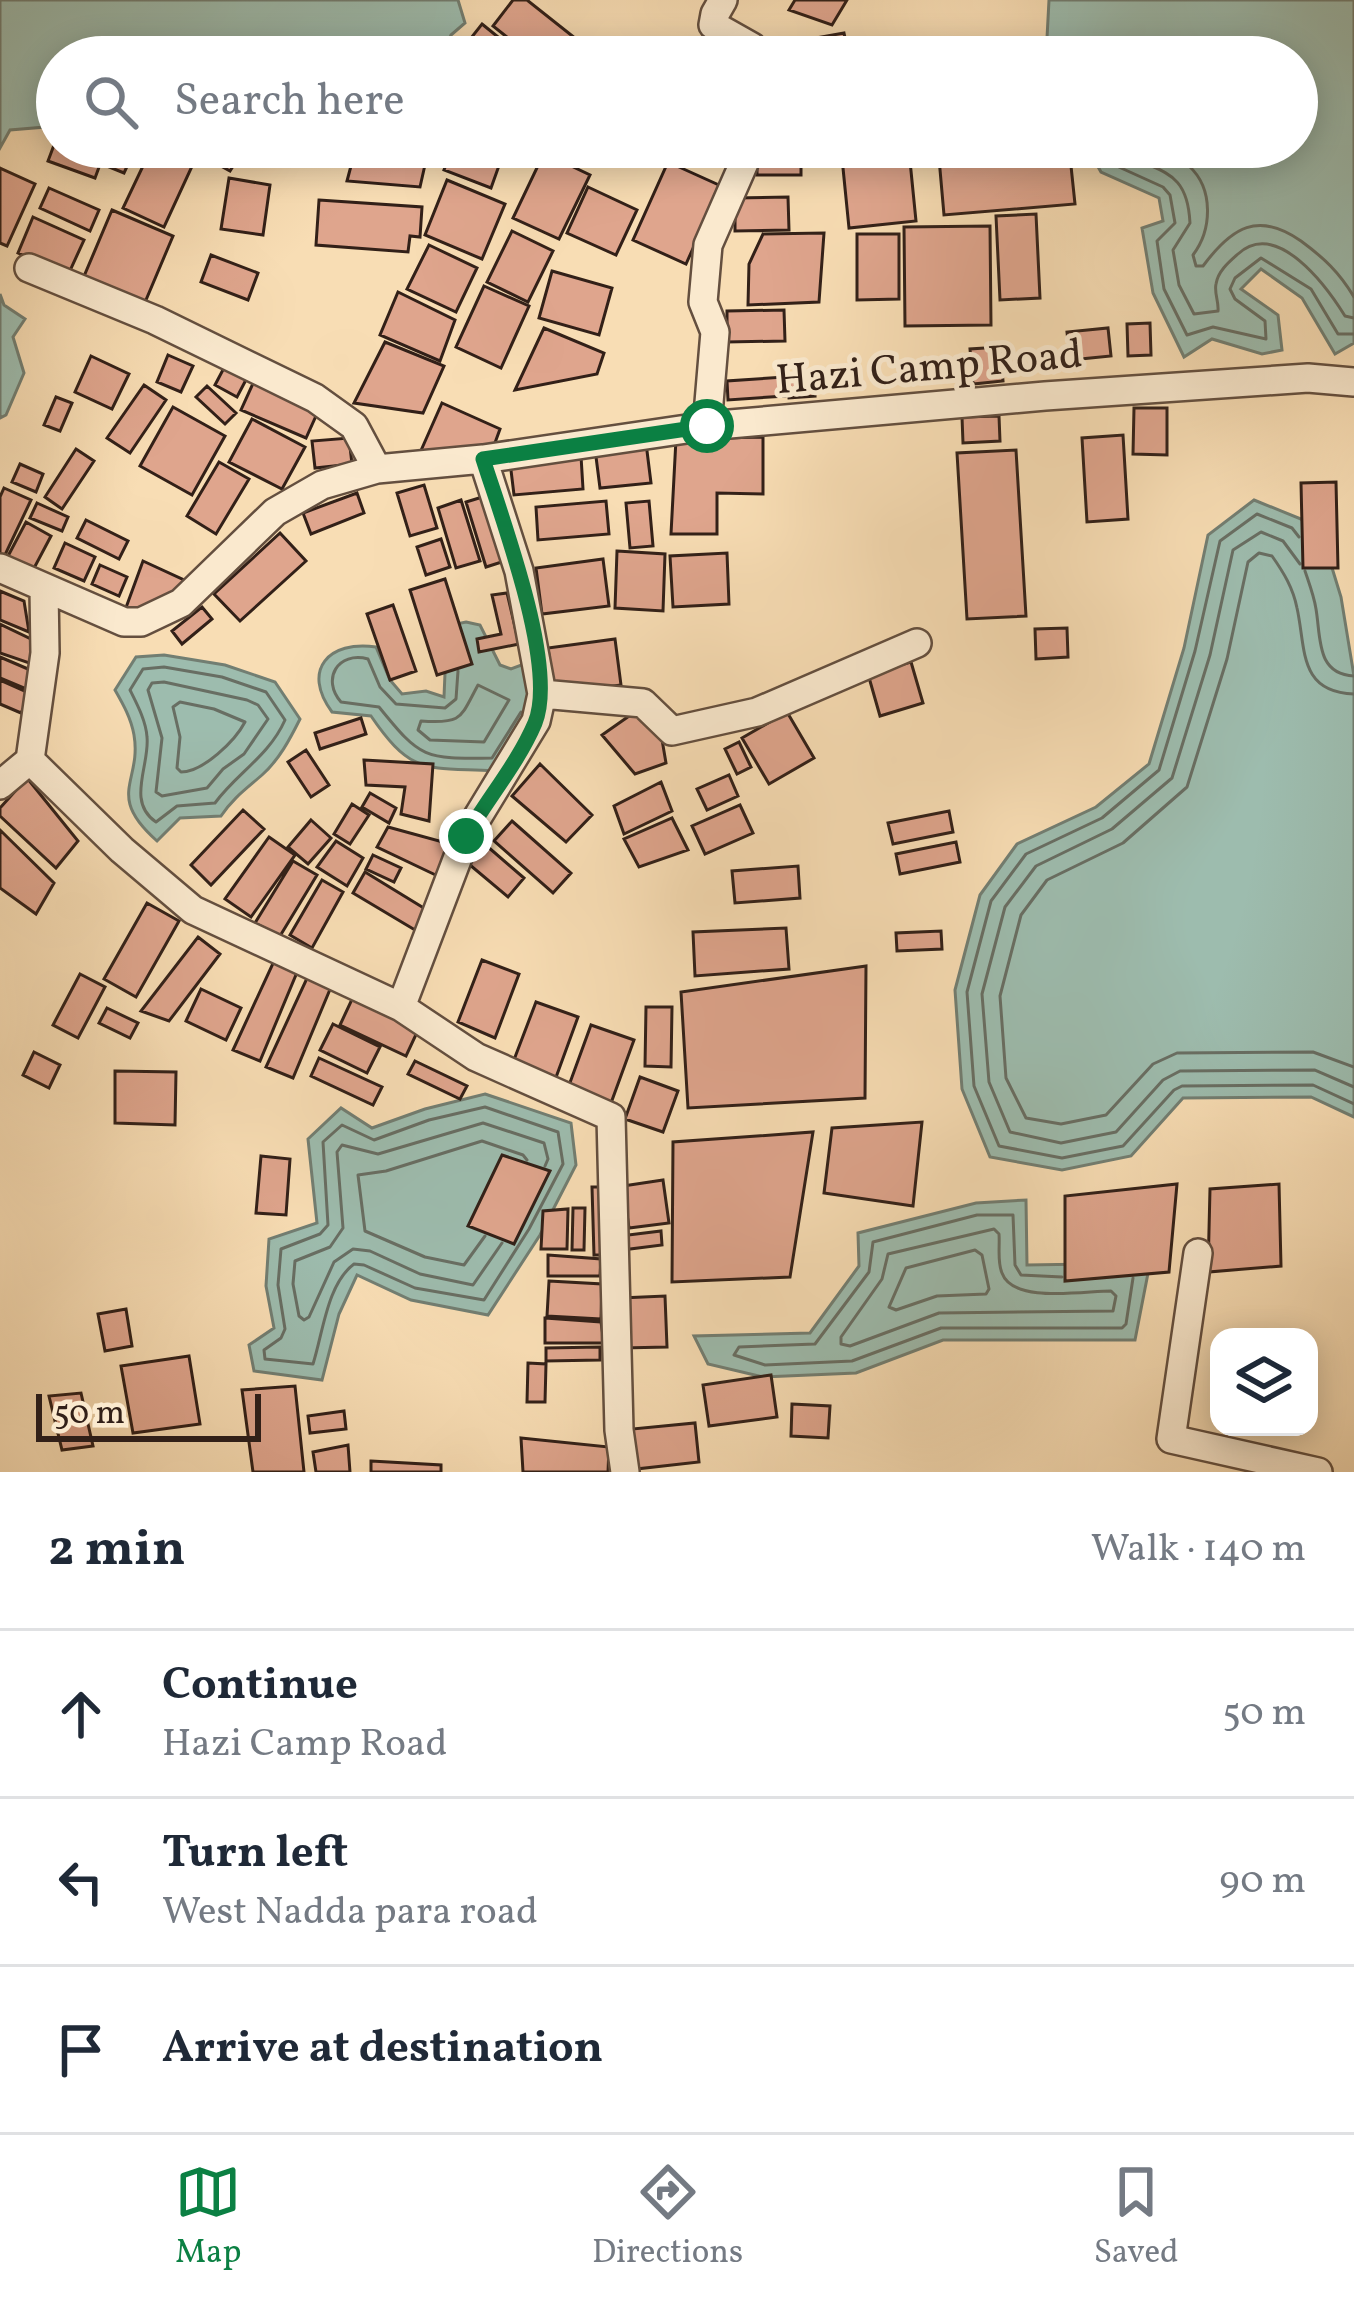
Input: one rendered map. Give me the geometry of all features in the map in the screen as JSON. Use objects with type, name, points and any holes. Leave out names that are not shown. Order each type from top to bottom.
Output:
[{"type":"street","points":[[723,0],[713,25],[732,36]]},
{"type":"street","points":[[707,426],[715,332],[703,302],[708,244],[742,168]]},
{"type":"street","points":[[29,268],[155,320],[315,398],[354,426],[377,469]]},
{"type":"street","name":"Hazi Camp Road","points":[[0,568],[124,622],[141,622],[181,603],[275,512],[322,485],[377,469],[483,459],[707,426],[1089,393],[1308,379],[1354,382]]},
{"type":"street","points":[[401,1007],[466,836],[536,722],[542,694],[519,571],[483,459]]},
{"type":"street","points":[[0,785],[30,760],[45,653],[44,589]]},
{"type":"street","points":[[542,694],[644,703],[672,731],[757,712],[917,644]]},
{"type":"street","points":[[30,760],[122,850],[193,910],[401,1007],[476,1057],[611,1118],[619,1430],[625,1472]]},
{"type":"street","points":[[1198,1253],[1171,1439],[1318,1472]]},
{"type":"water","points":[[0,0],[458,0],[465,23],[451,36],[36,36],[36,128],[10,130],[0,148]]},
{"type":"water","points":[[1049,0],[1354,0],[1354,343],[1335,354],[1302,298],[1261,269],[1241,289],[1278,315],[1282,350],[1262,354],[1212,339],[1184,357],[1153,293],[1142,228],[1163,221],[1159,198],[1099,168],[1318,168],[1318,36],[1047,36]]},
{"type":"water","points":[[0,294],[4,305],[25,319],[13,337],[24,373],[6,415],[0,418]]},
{"type":"water","points":[[1254,500],[1301,519],[1329,558],[1341,597],[1354,676],[1354,1117],[1311,1097],[1183,1098],[1131,1156],[1062,1170],[990,1157],[962,1089],[955,990],[980,895],[1017,844],[1096,807],[1149,764],[1184,648],[1208,535]]},
{"type":"water","points":[[480,625],[500,665],[511,669],[532,661],[539,694],[493,771],[436,768],[410,759],[371,716],[332,712],[323,697],[319,683],[325,661],[333,653],[359,646],[376,647],[390,680],[402,694],[426,691],[444,697],[447,626]]},
{"type":"water","points":[[164,655],[225,665],[275,682],[300,719],[274,763],[221,816],[180,818],[157,841],[141,825],[129,800],[134,735],[115,690],[136,657]]},
{"type":"water","points":[[485,1094],[571,1123],[576,1165],[540,1235],[488,1315],[411,1300],[357,1275],[339,1314],[322,1380],[254,1371],[249,1345],[274,1328],[266,1286],[269,1239],[317,1223],[308,1139],[341,1108],[372,1128]]},
{"type":"water","points":[[1026,1200],[1027,1265],[1150,1263],[1135,1340],[943,1340],[856,1373],[763,1377],[708,1364],[694,1336],[810,1333],[859,1266],[858,1233],[976,1203]]},
{"type":"building","points":[[513,0],[527,0],[572,36],[506,36],[493,26]]},
{"type":"building","points":[[795,0],[847,0],[832,25],[789,10]]},
{"type":"building","points":[[482,24],[497,36],[473,36]]},
{"type":"building","points":[[0,168],[35,184],[7,246],[0,243]]},
{"type":"building","points":[[67,168],[99,168],[95,178]]},
{"type":"building","points":[[142,168],[191,168],[164,227],[123,208]]},
{"type":"building","points":[[350,168],[424,168],[420,187],[347,181]]},
{"type":"building","points":[[445,168],[498,168],[491,188]]},
{"type":"building","points":[[537,168],[575,168],[590,175],[559,239],[513,218]]},
{"type":"building","points":[[665,168],[681,168],[721,186],[686,264],[633,240]]},
{"type":"building","points":[[757,168],[801,168],[801,175],[757,175]]},
{"type":"building","points":[[843,168],[911,168],[916,221],[849,228]]},
{"type":"building","points":[[940,168],[1071,168],[1075,204],[944,215]]},
{"type":"building","points":[[229,178],[270,185],[263,235],[221,229]]},
{"type":"building","points":[[447,180],[505,204],[482,259],[425,235]]},
{"type":"building","points":[[588,187],[637,210],[616,255],[567,233]]},
{"type":"building","points":[[49,188],[99,210],[90,231],[40,208]]},
{"type":"building","points":[[788,197],[789,230],[735,231],[735,198]]},
{"type":"building","points":[[319,200],[422,207],[420,237],[410,236],[408,252],[316,245]]},
{"type":"building","points":[[112,210],[173,236],[143,307],[82,281]]},
{"type":"building","points":[[1036,214],[1040,298],[1000,300],[996,216]]},
{"type":"building","points":[[33,217],[84,240],[68,275],[18,253]]},
{"type":"building","points":[[990,226],[991,325],[905,326],[904,227]]},
{"type":"building","points":[[512,231],[553,251],[528,302],[487,282]]},
{"type":"building","points":[[824,233],[819,302],[748,305],[749,264],[763,234]]},
{"type":"building","points":[[857,234],[899,234],[899,299],[857,300]]},
{"type":"building","points":[[429,245],[477,268],[456,312],[407,289]]},
{"type":"building","points":[[211,255],[258,273],[248,300],[201,282]]},
{"type":"building","points":[[552,271],[612,288],[599,335],[539,318]]},
{"type":"building","points":[[484,286],[529,306],[501,368],[456,347]]},
{"type":"building","points":[[398,292],[455,320],[440,361],[380,335]]},
{"type":"building","points":[[784,310],[785,341],[727,342],[727,311]]},
{"type":"building","points":[[1150,323],[1151,355],[1128,356],[1127,324]]},
{"type":"building","points":[[544,328],[604,353],[597,374],[515,390]]},
{"type":"building","points":[[1108,328],[1111,356],[1070,360],[1067,332]]},
{"type":"building","points":[[385,342],[444,366],[423,413],[354,403]]},
{"type":"building","points":[[1000,347],[1003,381],[973,384],[970,349]]},
{"type":"building","points":[[168,355],[193,366],[181,392],[157,382]]},
{"type":"building","points":[[91,356],[129,374],[112,409],[75,392]]},
{"type":"building","points":[[226,364],[248,376],[237,397],[215,385]]},
{"type":"building","points":[[813,374],[815,396],[789,398],[787,376]]},
{"type":"building","points":[[784,377],[785,396],[728,400],[727,381]]},
{"type":"building","points":[[255,379],[320,407],[306,438],[241,410]]},
{"type":"building","points":[[144,385],[166,400],[130,453],[107,438]]},
{"type":"building","points":[[207,386],[236,413],[225,424],[196,397]]},
{"type":"building","points":[[56,397],[72,403],[60,431],[44,425]]},
{"type":"building","points":[[442,403],[500,429],[492,451],[419,455]]},
{"type":"building","points":[[173,407],[225,436],[192,495],[140,466]]},
{"type":"building","points":[[1134,408],[1167,408],[1167,455],[1133,454]]},
{"type":"building","points":[[999,416],[1000,441],[963,443],[962,417]]},
{"type":"building","points":[[252,419],[305,447],[282,489],[229,462]]},
{"type":"building","points":[[1123,435],[1128,519],[1087,522],[1082,438]]},
{"type":"building","points":[[763,437],[763,494],[717,493],[717,534],[671,534],[676,439]]},
{"type":"building","points":[[349,438],[352,464],[315,468],[312,441]]},
{"type":"building","points":[[646,443],[651,483],[600,488],[595,449]]},
{"type":"building","points":[[76,449],[94,461],[62,509],[45,497]]},
{"type":"building","points":[[1016,450],[1026,616],[967,619],[957,453]]},
{"type":"building","points":[[581,456],[583,489],[514,495],[510,462]]},
{"type":"building","points":[[219,462],[249,479],[216,534],[187,516]]},
{"type":"building","points":[[20,464],[43,474],[36,492],[12,482]]},
{"type":"building","points":[[1336,482],[1338,568],[1303,568],[1301,483]]},
{"type":"building","points":[[424,485],[437,528],[410,536],[397,493]]},
{"type":"building","points":[[4,488],[31,500],[4,557],[0,555],[0,497]]},
{"type":"building","points":[[357,493],[364,513],[311,534],[303,513]]},
{"type":"building","points":[[489,495],[508,560],[486,567],[466,502]]},
{"type":"building","points":[[461,500],[480,561],[456,568],[438,508]]},
{"type":"building","points":[[606,501],[609,534],[538,540],[536,507]]},
{"type":"building","points":[[649,501],[653,546],[630,548],[626,503]]},
{"type":"building","points":[[37,503],[68,517],[62,531],[30,518]]},
{"type":"building","points":[[86,520],[128,541],[119,559],[77,538]]},
{"type":"building","points":[[26,522],[51,536],[32,572],[7,558]]},
{"type":"building","points":[[280,533],[306,561],[240,621],[214,594]]},
{"type":"building","points":[[441,539],[450,567],[426,575],[417,547]]},
{"type":"building","points":[[65,543],[95,557],[84,581],[54,568]]},
{"type":"building","points":[[617,551],[665,554],[663,611],[615,608]]},
{"type":"building","points":[[727,553],[729,604],[673,607],[670,556]]},
{"type":"building","points":[[603,559],[609,606],[542,614],[536,568]]},
{"type":"building","points":[[143,561],[184,580],[168,605],[124,613]]},
{"type":"building","points":[[100,565],[127,577],[119,596],[92,584]]},
{"type":"building","points":[[445,579],[472,664],[437,675],[410,590]]},
{"type":"building","points":[[0,591],[24,601],[29,632],[0,620]]},
{"type":"building","points":[[507,593],[519,644],[479,652],[477,639],[501,634],[492,595]]},
{"type":"building","points":[[393,605],[416,671],[390,680],[367,614]]},
{"type":"building","points":[[202,607],[212,619],[182,644],[172,631]]},
{"type":"building","points":[[0,624],[35,641],[35,665],[0,653]]},
{"type":"building","points":[[1067,628],[1068,657],[1036,659],[1035,629]]},
{"type":"building","points":[[615,639],[621,685],[554,694],[548,648]]},
{"type":"building","points":[[0,657],[35,672],[31,691],[0,678]]},
{"type":"building","points":[[911,662],[923,703],[880,716],[868,674]]},
{"type":"building","points":[[0,680],[31,694],[21,713],[0,704]]},
{"type":"building","points":[[787,712],[814,758],[769,784],[742,738]]},
{"type":"building","points":[[632,714],[659,722],[666,763],[635,774],[602,735]]},
{"type":"building","points":[[361,718],[366,734],[320,749],[315,733]]},
{"type":"building","points":[[739,742],[751,767],[737,774],[725,749]]},
{"type":"building","points":[[306,750],[329,785],[311,797],[288,762]]},
{"type":"building","points":[[364,760],[433,764],[429,821],[401,814],[405,787],[366,785]]},
{"type":"building","points":[[540,764],[592,815],[566,842],[512,796]]},
{"type":"building","points":[[729,775],[738,796],[707,810],[697,789]]},
{"type":"building","points":[[27,778],[78,841],[56,868],[0,816],[0,808]]},
{"type":"building","points":[[661,782],[672,811],[624,834],[614,806]]},
{"type":"building","points":[[370,793],[396,808],[389,823],[362,807]]},
{"type":"building","points":[[352,804],[369,815],[350,844],[334,834]]},
{"type":"building","points":[[740,805],[753,833],[705,854],[692,826]]},
{"type":"building","points":[[243,810],[264,829],[211,885],[191,865]]},
{"type":"building","points":[[949,811],[953,832],[893,844],[888,823]]},
{"type":"building","points":[[672,818],[688,850],[639,867],[624,839]]},
{"type":"building","points":[[311,820],[331,838],[308,864],[288,847]]},
{"type":"building","points":[[512,821],[571,873],[553,893],[494,841]]},
{"type":"building","points":[[388,827],[454,845],[444,879],[377,847]]},
{"type":"building","points":[[0,830],[54,883],[36,914],[0,888]]},
{"type":"building","points":[[269,837],[295,855],[251,917],[225,899]]},
{"type":"building","points":[[480,840],[524,878],[508,897],[464,860]]},
{"type":"building","points":[[336,841],[363,858],[347,886],[317,867]]},
{"type":"building","points":[[956,842],[960,862],[900,874],[896,854]]},
{"type":"building","points":[[373,855],[401,868],[394,882],[366,869]]},
{"type":"building","points":[[293,861],[317,875],[280,936],[255,923]]},
{"type":"building","points":[[798,866],[800,898],[735,903],[732,871]]},
{"type":"building","points":[[365,872],[427,910],[415,930],[353,893]]},
{"type":"building","points":[[322,880],[343,892],[312,948],[290,935]]},
{"type":"building","points":[[147,903],[179,921],[136,997],[104,979]]},
{"type":"building","points":[[786,928],[789,969],[695,976],[693,932]]},
{"type":"building","points":[[941,931],[942,949],[897,951],[896,933]]},
{"type":"building","points":[[198,937],[220,954],[169,1021],[141,1011]]},
{"type":"building","points":[[275,959],[298,970],[260,1061],[233,1050]]},
{"type":"building","points":[[482,960],[519,974],[495,1038],[458,1022]]},
{"type":"building","points":[[866,966],[865,1098],[688,1108],[681,992]]},
{"type":"building","points":[[80,974],[105,987],[78,1038],[53,1025]]},
{"type":"building","points":[[308,976],[331,987],[293,1078],[266,1067]]},
{"type":"building","points":[[201,989],[241,1008],[226,1040],[186,1021]]},
{"type":"building","points":[[354,995],[420,1026],[406,1056],[340,1025]]},
{"type":"building","points":[[536,1002],[578,1017],[555,1080],[512,1065]]},
{"type":"building","points":[[646,1007],[672,1007],[671,1067],[645,1066]]},
{"type":"building","points":[[107,1008],[138,1023],[130,1038],[99,1023]]},
{"type":"building","points":[[333,1024],[380,1047],[367,1073],[320,1050]]},
{"type":"building","points":[[591,1025],[634,1040],[611,1103],[568,1088]]},
{"type":"building","points":[[34,1052],[60,1065],[49,1088],[23,1075]]},
{"type":"building","points":[[319,1058],[382,1087],[373,1105],[311,1076]]},
{"type":"building","points":[[415,1061],[467,1086],[460,1099],[408,1074]]},
{"type":"building","points":[[115,1071],[176,1072],[175,1125],[115,1123]]},
{"type":"building","points":[[640,1077],[678,1091],[663,1132],[625,1119]]},
{"type":"building","points":[[922,1122],[913,1206],[824,1193],[832,1128]]},
{"type":"building","points":[[813,1132],[790,1277],[672,1282],[673,1142]]},
{"type":"building","points":[[502,1155],[550,1171],[514,1244],[468,1226]]},
{"type":"building","points":[[261,1156],[290,1159],[286,1215],[256,1213]]},
{"type":"building","points":[[663,1180],[669,1223],[629,1228],[623,1186]]},
{"type":"building","points":[[1177,1184],[1169,1272],[1065,1281],[1065,1196]]},
{"type":"building","points":[[1279,1184],[1281,1266],[1208,1272],[1210,1189]]},
{"type":"building","points":[[592,1187],[600,1187],[603,1255],[594,1255]]},
{"type":"building","points":[[573,1208],[585,1208],[584,1250],[572,1250]]},
{"type":"building","points":[[568,1209],[567,1249],[541,1249],[543,1211]]},
{"type":"building","points":[[661,1231],[662,1245],[622,1250],[620,1236]]},
{"type":"building","points":[[548,1255],[601,1259],[600,1276],[548,1276]]},
{"type":"building","points":[[549,1281],[602,1284],[601,1319],[547,1316]]},
{"type":"building","points":[[665,1296],[667,1347],[622,1348],[621,1298]]},
{"type":"building","points":[[126,1309],[132,1346],[105,1351],[98,1314]]},
{"type":"building","points":[[545,1318],[601,1322],[604,1343],[545,1343]]},
{"type":"building","points":[[600,1347],[600,1360],[546,1361],[546,1348]]},
{"type":"building","points":[[189,1356],[200,1424],[133,1433],[121,1366]]},
{"type":"building","points":[[528,1363],[546,1364],[545,1402],[527,1402]]},
{"type":"building","points":[[771,1375],[777,1417],[709,1426],[703,1385]]},
{"type":"building","points":[[295,1386],[304,1472],[253,1472],[242,1390]]},
{"type":"building","points":[[81,1393],[93,1446],[62,1450],[49,1396]]},
{"type":"building","points":[[792,1404],[830,1406],[828,1438],[791,1436]]},
{"type":"building","points":[[344,1411],[346,1429],[310,1433],[308,1416]]},
{"type":"building","points":[[695,1423],[699,1462],[636,1469],[632,1429]]},
{"type":"building","points":[[521,1438],[609,1447],[608,1472],[523,1472]]},
{"type":"building","points":[[348,1445],[350,1472],[316,1472],[313,1452]]},
{"type":"building","points":[[371,1461],[441,1465],[441,1472],[371,1472]]},
{"type":"route","points":[[466,836],[536,722],[542,694],[519,571],[483,459],[707,426]]}]
